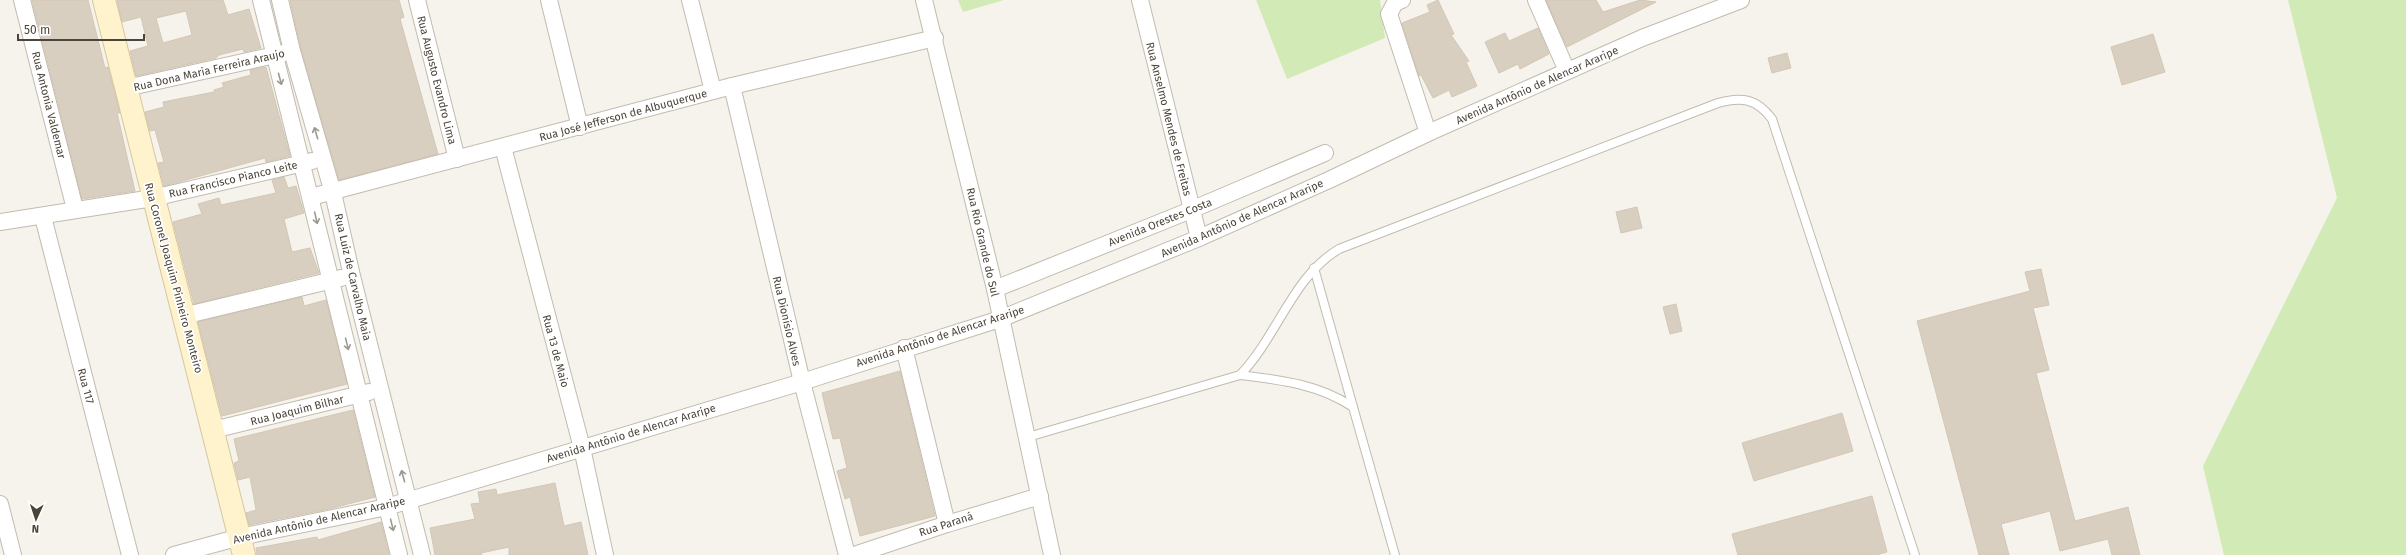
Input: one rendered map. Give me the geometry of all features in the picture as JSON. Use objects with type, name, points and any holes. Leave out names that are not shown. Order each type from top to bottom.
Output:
[{"type":"street","name":"Rua Antonia Valdemar","points":[[22,0],[75,209]]},
{"type":"street","name":"Rua Coronel Joaquim Pinheiro Monteiro","points":[[104,0],[152,198],[242,546]]},
{"type":"street","name":"Rua Luiz de Carvalho Maia","points":[[261,0],[399,555]]},
{"type":"street","name":"Rua Luiz de Carvalho Maia","points":[[280,0],[292,51],[333,193],[352,276],[422,555]]},
{"type":"street","name":"Rua Augusto Evandro Lima","points":[[417,0],[457,159]]},
{"type":"street","points":[[548,0],[580,127]]},
{"type":"street","points":[[690,0],[714,91]]},
{"type":"street","name":"Rua Rio Grande do Sul","points":[[924,0],[935,38],[995,289],[1000,319],[1028,437],[1052,555]]},
{"type":"street","name":"Rua Anselmo Mendes de Freitas","points":[[1140,0],[1199,238]]},
{"type":"street","points":[[1536,0],[1567,71]]},
{"type":"street","name":"Avenida Antônio de Alencar Araripe","points":[[174,555],[242,546],[387,507],[802,382],[904,348],[1000,319],[1199,238],[1567,71],[1696,16],[1741,0]]},
{"type":"street","points":[[1398,2],[1389,14],[1428,133]]},
{"type":"street","name":"Rua José Jefferson de Albuquerque","points":[[311,197],[333,193],[732,86],[935,38]]},
{"type":"street","name":"Rua Dona Maria Ferreira Araujo","points":[[126,88],[292,51]]},
{"type":"street","name":"Rua Dionísio Alves","points":[[732,86],[802,382],[847,555]]},
{"type":"street","name":"Rua 13 de Maio","points":[[503,148],[582,448],[605,555]]},
{"type":"street","name":"Avenida Orestes Costa","points":[[995,289],[1191,210],[1325,153]]},
{"type":"street","name":"Rua Francisco Pianco Leite","points":[[0,222],[43,217],[75,209],[152,198],[323,159]]},
{"type":"street","name":"Rua 117","points":[[43,217],[130,555]]},
{"type":"street","points":[[183,316],[352,276]]},
{"type":"street","points":[[904,348],[947,524]]},
{"type":"street","name":"Rua Joaquim Bilhar","points":[[213,430],[359,395],[380,388]]},
{"type":"street","name":"Rua Paraná","points":[[854,555],[947,524],[1040,496]]},
{"type":"street","points":[[0,504],[13,555]]},
{"type":"lane","points":[[1240,375],[1260,353],[1302,284],[1314,268],[1325,258],[1339,249],[1718,103],[1742,98],[1754,101],[1765,110],[1775,128],[1915,555]]},
{"type":"lane","points":[[1314,268],[1396,555]]},
{"type":"lane","points":[[1028,437],[1240,375],[1288,381],[1314,387],[1330,393],[1353,407]]},
{"type":"green space","points":[[958,0],[1004,0],[963,12]]},
{"type":"green space","points":[[1256,0],[1380,0],[1385,38],[1287,79]]},
{"type":"green space","points":[[2288,0],[2406,0],[2406,555],[2224,555],[2203,466],[2337,198]]},
{"type":"building","points":[[32,0],[88,0],[105,68],[108,67],[120,113],[117,113],[135,191],[82,199]]},
{"type":"building","points":[[117,0],[223,0],[228,15],[249,9],[261,48],[244,52],[243,49],[219,55],[216,58],[136,76],[130,51],[148,46],[141,17],[122,22]],"holes":[[[186,11],[192,35],[163,43],[156,18]]]},
{"type":"building","points":[[290,0],[399,0],[404,17],[400,19],[438,154],[339,180],[301,49]]},
{"type":"building","points":[[1438,0],[1454,34],[1451,35],[1469,61],[1466,62],[1477,86],[1452,97],[1449,90],[1433,98],[1421,75],[1419,76],[1402,23],[1430,12],[1427,5]]},
{"type":"building","points":[[1546,0],[1596,0],[1603,12],[1640,0],[1656,2],[1567,47]]},
{"type":"building","points":[[1538,28],[1549,54],[1520,69],[1518,64],[1499,73],[1485,42],[1505,33],[1509,41]]},
{"type":"building","points":[[2153,34],[2165,72],[2122,85],[2111,47]]},
{"type":"building","points":[[1787,53],[1791,68],[1772,73],[1768,58]]},
{"type":"building","points":[[266,67],[290,156],[266,162],[265,158],[164,186],[158,163],[164,162],[155,130],[150,131],[145,112],[164,107],[163,102],[214,92],[214,90],[224,87],[222,83],[251,75],[250,70]]},
{"type":"building","points":[[284,177],[288,188],[296,186],[304,213],[284,219],[292,252],[310,248],[319,273],[194,304],[173,222],[202,214],[198,204],[219,198],[221,205],[276,193],[272,180]]},
{"type":"building","points":[[1637,207],[1642,228],[1621,233],[1616,212]]},
{"type":"building","points":[[2041,269],[2049,305],[2033,308],[2049,370],[2036,373],[2075,521],[2128,507],[2140,555],[2112,555],[2108,539],[2060,551],[2050,511],[2001,524],[2009,555],[1979,555],[1917,321],[2030,291],[2025,272]]},
{"type":"building","points":[[302,297],[304,306],[326,300],[347,384],[222,416],[198,322]]},
{"type":"building","points":[[1676,304],[1682,331],[1670,334],[1663,307]]},
{"type":"building","points":[[900,371],[935,516],[860,536],[850,497],[845,499],[837,471],[847,468],[840,438],[833,439],[822,393]]},
{"type":"building","points":[[353,410],[375,497],[329,509],[249,525],[246,513],[256,510],[250,477],[238,480],[234,463],[239,461],[234,439]]},
{"type":"building","points":[[1842,413],[1853,451],[1754,481],[1742,443]]},
{"type":"building","points":[[555,483],[564,526],[581,522],[588,555],[509,555],[509,547],[481,553],[482,555],[435,555],[430,528],[475,519],[471,504],[480,503],[478,492],[496,489],[497,495]]},
{"type":"building","points":[[1872,496],[1887,552],[1876,555],[1738,555],[1732,534]]},
{"type":"building","points":[[381,522],[389,555],[257,555],[256,548],[317,537],[318,540]]}]
